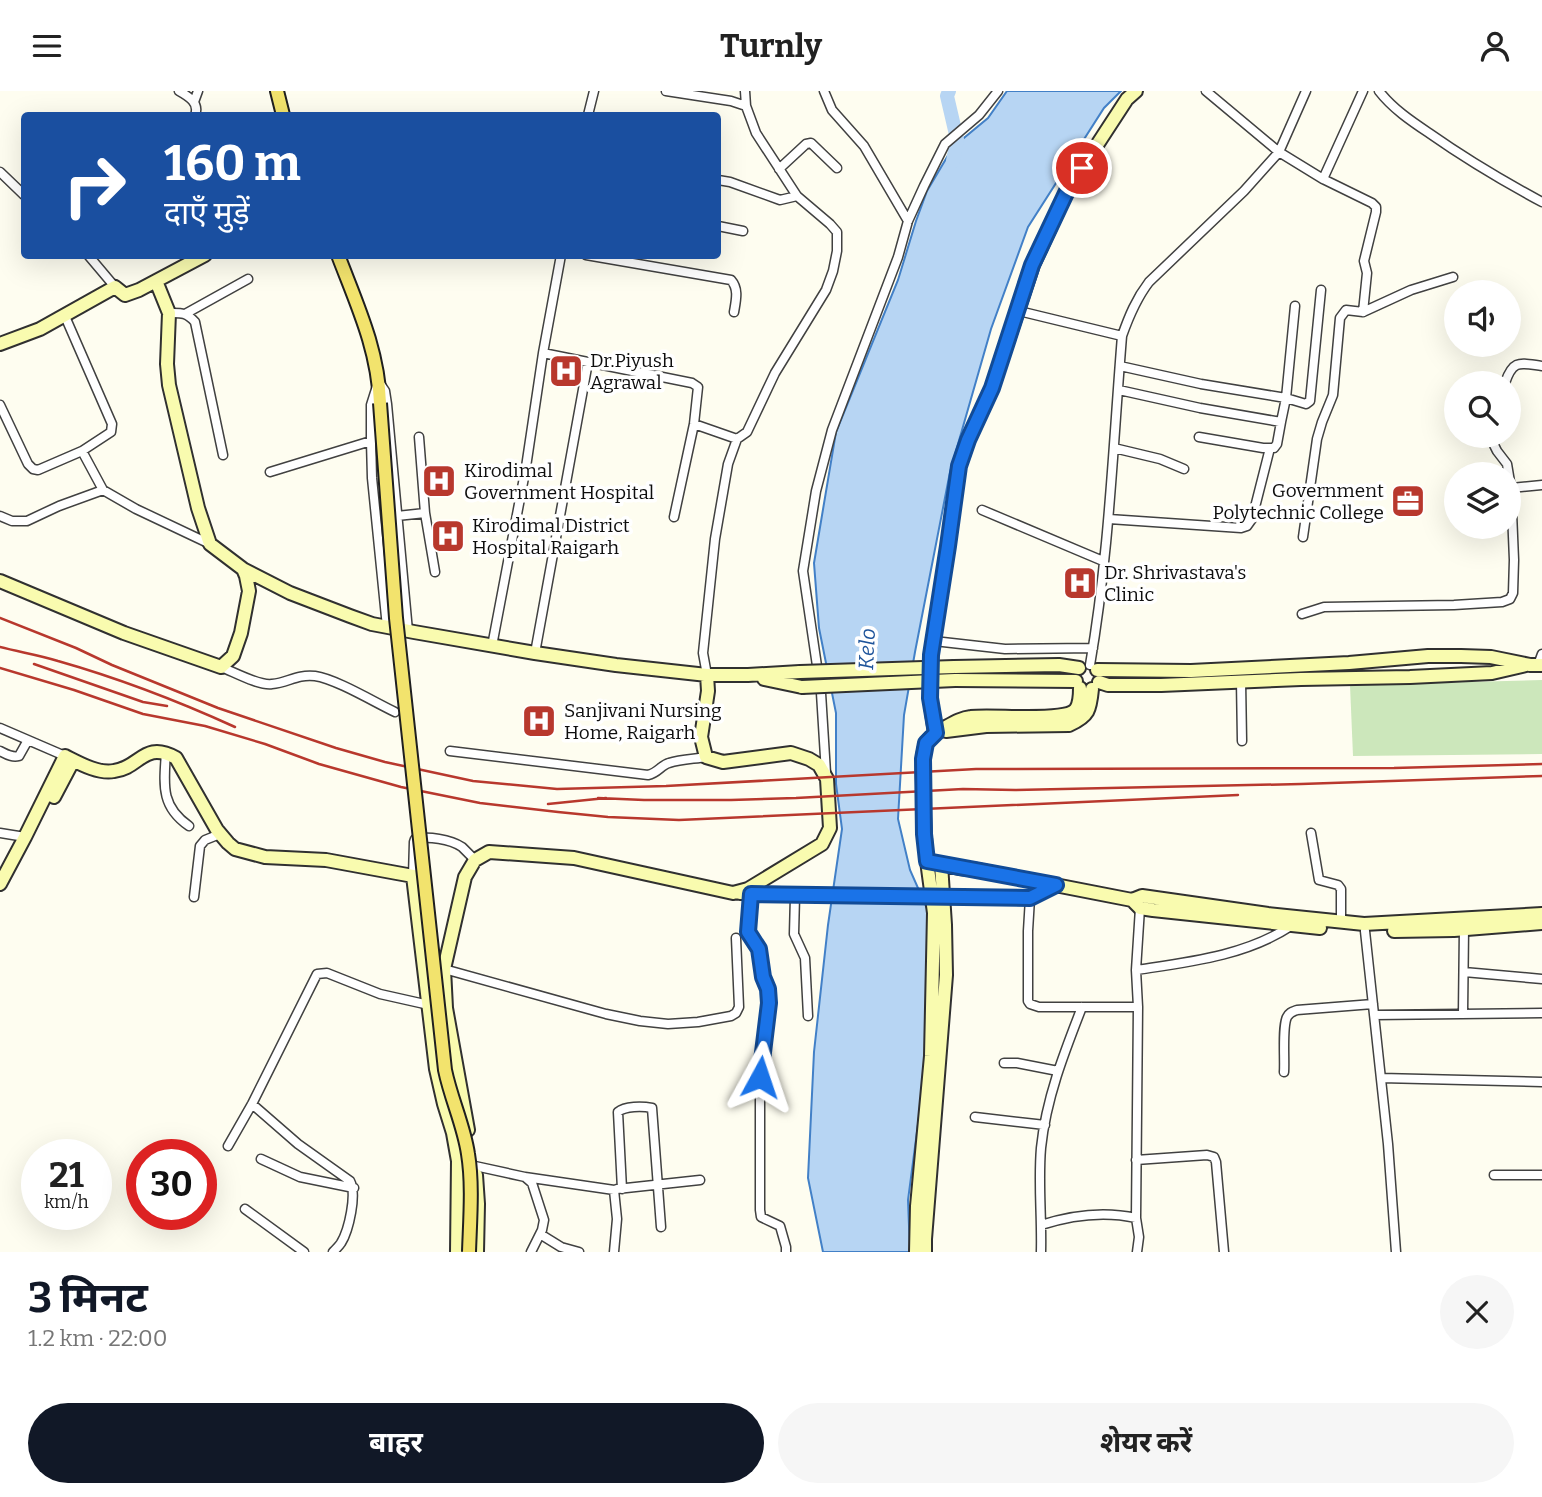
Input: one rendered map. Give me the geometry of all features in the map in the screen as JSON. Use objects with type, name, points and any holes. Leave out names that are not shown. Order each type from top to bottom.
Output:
[{"type":"main road","points":[[277,91],[282,112]]},
{"type":"main road","points":[[340,259],[368,332],[379,382],[396,618],[445,1070],[469,1156],[469,1252]]},
{"type":"street","points":[[179,91],[194,101],[196,112]]},
{"type":"street","points":[[194,101],[198,91]]},
{"type":"street","points":[[590,112],[594,91]]},
{"type":"street","points":[[666,91],[687,92],[746,106]]},
{"type":"street","points":[[706,757],[701,737],[708,691],[703,653],[715,539],[727,464],[737,439],[747,432],[775,373],[826,290],[837,251],[837,232],[797,196],[756,133],[746,106],[745,91]]},
{"type":"street","points":[[824,91],[832,110],[864,146],[908,221]]},
{"type":"street","points":[[733,893],[748,890],[822,844],[830,828],[821,693],[803,571],[816,491],[832,430],[898,257],[908,221],[945,144],[979,115],[998,91]]},
{"type":"street","points":[[936,733],[930,698],[931,655],[959,466],[992,388],[1032,265],[1067,191],[1127,99],[1136,91]]},
{"type":"street","points":[[1206,91],[1279,152],[1376,207],[1364,261],[1367,272],[1363,312]]},
{"type":"street","points":[[916,1252],[917,1206],[932,1030],[934,913],[924,834],[923,759],[926,743],[936,733],[986,726],[1069,725],[1081,720],[1088,712],[1088,678],[1099,612],[1109,519],[1122,336],[1139,295],[1149,282],[1244,191],[1279,152],[1306,91]]},
{"type":"street","points":[[1323,179],[1363,91]]},
{"type":"street","points":[[1379,91],[1404,116],[1487,173],[1542,202]]},
{"type":"street","points":[[779,169],[806,144],[811,143],[836,168]]},
{"type":"street","points":[[0,172],[21,192]]},
{"type":"street","points":[[721,180],[780,199],[797,196]]},
{"type":"street","points":[[721,227],[743,231]]},
{"type":"street","points":[[91,259],[125,295],[197,259]]},
{"type":"street","points":[[492,646],[526,467],[560,259]]},
{"type":"street","points":[[609,259],[731,280],[737,291],[734,311]]},
{"type":"street","points":[[1303,537],[1317,439],[1333,395],[1340,318],[1346,310],[1363,312],[1411,290],[1453,277]]},
{"type":"street","points":[[185,313],[248,279]]},
{"type":"street","points":[[156,281],[169,313],[169,385],[198,508],[210,544]]},
{"type":"street","points":[[0,344],[40,329],[115,287]]},
{"type":"street","points":[[1120,366],[1306,404],[1310,401],[1321,290]]},
{"type":"street","points":[[1199,437],[1270,448],[1277,444],[1286,398],[1295,306]]},
{"type":"street","points":[[1018,311],[1122,336]]},
{"type":"street","points":[[169,313],[185,313],[195,322],[223,454]]},
{"type":"street","points":[[0,405],[33,470],[82,451],[109,435],[112,424],[64,314]]},
{"type":"street","points":[[543,353],[696,384],[698,387],[694,423],[674,517]]},
{"type":"street","points":[[535,653],[588,362]]},
{"type":"street","points":[[1509,371],[1514,365],[1523,363],[1542,366]]},
{"type":"street","points":[[379,382],[371,405],[370,441],[387,627]]},
{"type":"street","points":[[379,382],[385,391],[387,404],[408,631]]},
{"type":"street","points":[[1119,390],[1281,422]]},
{"type":"street","points":[[694,423],[737,439]]},
{"type":"street","points":[[419,437],[425,513],[435,572]]},
{"type":"street","points":[[270,472],[370,441]]},
{"type":"street","points":[[1114,448],[1184,469]]},
{"type":"street","points":[[1109,519],[1241,529],[1252,519],[1270,448]]},
{"type":"street","points":[[82,451],[103,490],[210,544],[243,569],[290,593],[372,624],[535,653],[707,675],[800,671],[954,673]]},
{"type":"street","points":[[1521,487],[1542,485]]},
{"type":"street","points":[[0,516],[12,521],[27,521],[103,490]]},
{"type":"street","points":[[982,510],[1103,561]]},
{"type":"street","points":[[397,516],[425,513]]},
{"type":"street","points":[[1303,614],[1324,607],[1502,602],[1510,599],[1513,593],[1513,539]]},
{"type":"street","points":[[220,667],[233,656],[241,633],[249,591],[243,569]]},
{"type":"street","points":[[0,581],[124,633],[263,683],[272,685],[296,677],[315,676],[332,681],[395,712]]},
{"type":"street","points":[[934,641],[1005,649],[1093,648]]},
{"type":"street","points":[[1088,678],[1428,656],[1491,657],[1538,662]]},
{"type":"street","points":[[748,675],[802,687],[1059,665],[1108,685],[1161,685],[1492,673],[1538,662]]},
{"type":"street","points":[[1241,681],[1242,741]]},
{"type":"street","points":[[0,728],[96,769],[115,771],[150,753],[166,753],[176,758],[220,834],[235,849],[246,853],[265,857],[326,860],[413,876]]},
{"type":"street","points":[[0,751],[17,757],[28,740]]},
{"type":"street","points":[[450,751],[648,775],[670,762],[706,757],[723,762],[791,753],[819,765],[827,779]]},
{"type":"street","points":[[166,753],[166,798],[178,819],[189,826]]},
{"type":"street","points":[[0,884],[69,758]]},
{"type":"street","points":[[0,896],[69,758]]},
{"type":"street","points":[[0,833],[25,837]]},
{"type":"street","points":[[1311,833],[1319,880],[1338,885],[1341,889],[1341,923]]},
{"type":"street","points":[[194,897],[200,846],[205,840],[220,834]]},
{"type":"street","points":[[457,1252],[458,1161],[436,1069],[413,876],[414,842],[419,837],[440,840],[460,846],[475,860]]},
{"type":"street","points":[[477,1252],[478,1204],[475,1166],[446,1008],[444,969],[465,877],[475,860],[489,852],[574,858],[733,893],[795,896],[1025,898],[1056,885]]},
{"type":"street","points":[[927,861],[1056,885],[1136,904],[1291,926],[1365,931],[1542,923]]},
{"type":"street","points":[[925,1252],[946,975],[941,864]]},
{"type":"street","points":[[751,894],[748,932],[759,949],[769,1003],[760,1077],[760,1210],[761,1217],[780,1226],[786,1252]]},
{"type":"street","points":[[795,896],[794,934],[805,958],[808,1016]]},
{"type":"street","points":[[1137,1252],[1136,904],[1142,896],[1341,923],[1542,914]]},
{"type":"street","points":[[1025,898],[1030,1005],[1138,1007]]},
{"type":"street","points":[[1136,970],[1229,953],[1260,943],[1291,926]]},
{"type":"street","points":[[1463,1013],[1464,928]]},
{"type":"street","points":[[1365,931],[1388,1144],[1396,1252]]},
{"type":"street","points":[[444,969],[606,1014],[668,1024],[698,1022],[731,1016],[739,1007],[736,938]]},
{"type":"street","points":[[1464,972],[1542,979]]},
{"type":"street","points":[[228,1146],[317,974],[327,973],[380,994],[429,1005]]},
{"type":"street","points":[[1284,1072],[1285,1026],[1290,1013],[1297,1010],[1373,1004]]},
{"type":"street","points":[[1041,1252],[1041,1148],[1058,1071],[1082,1007]]},
{"type":"street","points":[[1374,1015],[1542,1013]]},
{"type":"street","points":[[1004,1063],[1058,1071]]},
{"type":"street","points":[[1381,1078],[1542,1081]]},
{"type":"street","points":[[252,1104],[298,1144],[350,1181],[354,1188],[346,1231],[340,1245],[333,1252]]},
{"type":"street","points":[[614,1252],[618,1189],[618,1112],[623,1108],[652,1108],[661,1227]]},
{"type":"street","points":[[975,1117],[1045,1125]]},
{"type":"street","points":[[1136,1160],[1207,1155],[1214,1157],[1224,1252]]},
{"type":"street","points":[[261,1159],[300,1177],[354,1188]]},
{"type":"street","points":[[475,1166],[525,1177],[618,1189],[700,1180]]},
{"type":"street","points":[[1494,1175],[1542,1175]]},
{"type":"street","points":[[525,1177],[536,1191],[544,1220],[531,1252]]},
{"type":"street","points":[[245,1209],[304,1252]]},
{"type":"street","points":[[1041,1225],[1055,1220],[1104,1213],[1136,1218]]},
{"type":"street","points":[[540,1234],[561,1247],[579,1252]]},
{"type":"green space","points":[[1542,680],[1542,754],[1353,756],[1350,685]]},
{"type":"water","name":"Kelo","points":[[1007,91],[1121,91],[1104,108],[1028,227],[991,329],[950,472],[915,652],[904,715],[898,819],[910,870],[933,922],[932,1018],[908,1200],[910,1252],[823,1252],[808,1178],[814,1052],[842,829],[836,784],[836,713],[819,628],[814,563],[836,432],[898,280],[927,191],[953,147],[988,118]]},
{"type":"waterway","points":[[949,91],[947,96],[957,139],[953,161]]},
{"type":"railway","points":[[0,618],[218,708],[336,748],[385,762],[473,781],[557,789],[666,786],[976,769],[1394,768],[1542,764]]},
{"type":"railway","points":[[0,647],[103,675],[170,699],[235,727]]},
{"type":"railway","points":[[34,664],[143,702],[167,706]]},
{"type":"railway","points":[[0,668],[143,714],[205,726],[319,764],[401,787],[480,803],[558,812],[679,820],[1238,795]]},
{"type":"railway","points":[[598,798],[731,800],[963,789],[1301,784],[1542,776]]},
{"type":"railway","points":[[548,804],[606,798]]},
{"type":"place","name":"Dr.Piyush Agrawal","points":[[566,371]]},
{"type":"place","name":"Kirodimal Government Hospital","points":[[439,481]]},
{"type":"place","name":"Government Polytechnic College","points":[[1408,501]]},
{"type":"place","name":"Kirodimal District Hospital Raigarh","points":[[448,536]]},
{"type":"place","name":"Dr. Shrivastava's Clinic","points":[[1080,583]]},
{"type":"place","name":"Sanjivani Nursing Home, Raigarh","points":[[539,721]]},
{"type":"route","points":[[760,1077],[769,1003],[759,949],[748,932],[751,894],[1030,898],[1056,885],[927,861],[923,759],[926,743],[936,733],[930,698],[931,655],[959,466],[992,388],[1032,265],[1067,191],[1082,168]]}]
